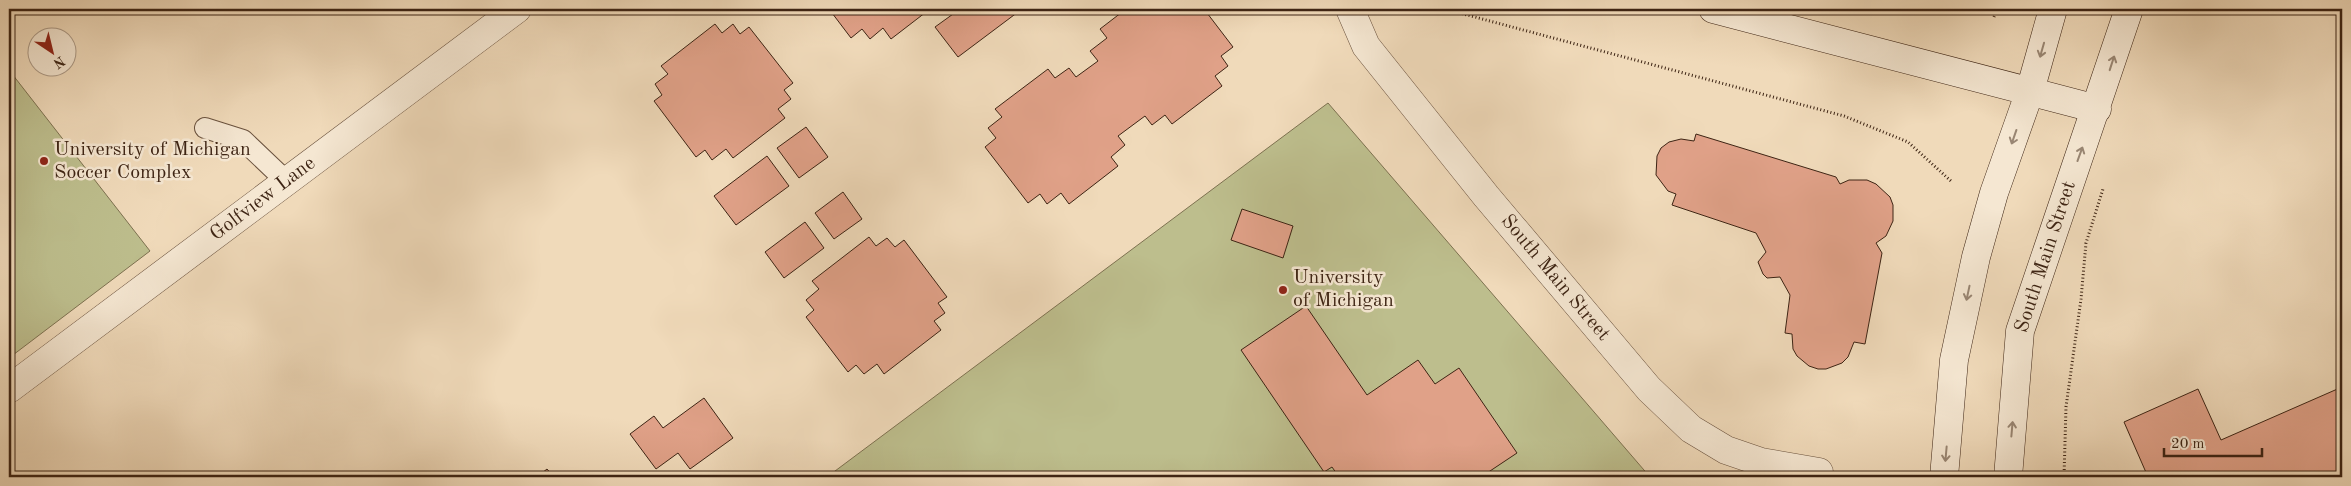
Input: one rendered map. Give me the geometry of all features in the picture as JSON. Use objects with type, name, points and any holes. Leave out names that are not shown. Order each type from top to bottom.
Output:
[{"type":"street","name":"Golfview Lane","points":[[9,389],[517,9]]},
{"type":"street","name":"South Main Street","points":[[1350,9],[1366,46],[1486,196],[1649,390],[1691,429],[1726,450],[1761,462],[1819,472]]},
{"type":"street","points":[[1713,9],[2097,109]]},
{"type":"street","points":[[1944,477],[1954,360],[1976,256],[1994,192],[2030,91],[2053,9]]},
{"type":"street","name":"South Main Street","points":[[2008,477],[2020,331],[2070,181],[2097,109],[2129,9]]},
{"type":"lane","points":[[205,128],[243,140],[286,181]]},
{"type":"path","points":[[1445,9],[1844,116],[1908,142],[1952,182]]},
{"type":"path","points":[[1984,9],[2001,9]]},
{"type":"path","points":[[1994,17],[1995,10]]},
{"type":"path","points":[[2064,477],[2066,407],[2081,299],[2086,243],[2105,184]]},
{"type":"green space","name":"University of Michigan Soccer Complex","points":[[9,70],[150,251],[9,358]]},
{"type":"green space","name":"University of Michigan","points":[[1328,103],[1650,477],[827,477]]},
{"type":"building","points":[[829,9],[930,9],[891,39],[883,28],[870,39],[862,29],[851,38]]},
{"type":"building","points":[[960,9],[1022,9],[958,57],[935,27]]},
{"type":"building","points":[[1126,9],[1204,9],[1233,47],[1221,56],[1228,66],[1215,76],[1222,86],[1172,124],[1165,115],[1152,125],[1145,116],[1118,136],[1125,145],[1111,157],[1118,166],[1069,204],[1061,193],[1047,204],[1040,194],[1028,203],[985,147],[996,138],[988,128],[1002,117],[995,109],[1048,69],[1055,78],[1069,68],[1076,77],[1098,61],[1090,51],[1107,38],[1100,29]]},
{"type":"building","points":[[715,24],[722,33],[733,24],[740,34],[749,27],[793,83],[784,90],[791,99],[778,109],[785,118],[733,158],[726,149],[712,160],[705,150],[696,157],[654,101],[662,95],[655,84],[668,74],[661,66]]},
{"type":"building","points":[[806,127],[828,157],[799,178],[777,148]]},
{"type":"building","points":[[1696,134],[1836,177],[1840,184],[1849,180],[1867,180],[1876,184],[1890,197],[1893,205],[1893,221],[1886,236],[1876,243],[1882,253],[1865,344],[1854,342],[1848,357],[1842,363],[1826,369],[1818,369],[1809,366],[1797,356],[1793,349],[1792,334],[1785,333],[1790,295],[1780,277],[1767,278],[1763,274],[1758,262],[1766,252],[1756,233],[1672,205],[1676,194],[1668,191],[1656,175],[1657,156],[1661,148],[1669,142],[1681,139],[1694,141]]},
{"type":"building","points":[[767,156],[789,186],[736,225],[714,196]]},
{"type":"building","points":[[843,192],[862,219],[834,239],[815,213]]},
{"type":"building","points":[[1242,209],[1293,226],[1283,258],[1231,240]]},
{"type":"building","points":[[805,222],[824,248],[784,278],[765,252]]},
{"type":"building","points":[[869,237],[876,246],[887,238],[895,247],[904,240],[947,297],[938,303],[945,313],[934,321],[941,330],[884,374],[877,364],[864,374],[856,365],[848,372],[806,317],[814,310],[806,300],[819,289],[812,281]]},
{"type":"building","points":[[1306,306],[1367,395],[1418,360],[1435,384],[1459,368],[1517,453],[1481,477],[1339,477],[1332,467],[1324,472],[1241,350]]},
{"type":"building","points":[[2342,387],[2342,477],[2148,477],[2124,422],[2198,389],[2221,440]]},
{"type":"building","points":[[704,398],[733,438],[690,469],[678,453],[656,469],[630,434],[654,416],[663,428]]},
{"type":"building","points":[[547,469],[554,477],[537,477]]},
{"type":"place","name":"University of Michigan Soccer Complex","points":[[44,161]]},
{"type":"place","name":"University of Michigan","points":[[1283,290]]}]
